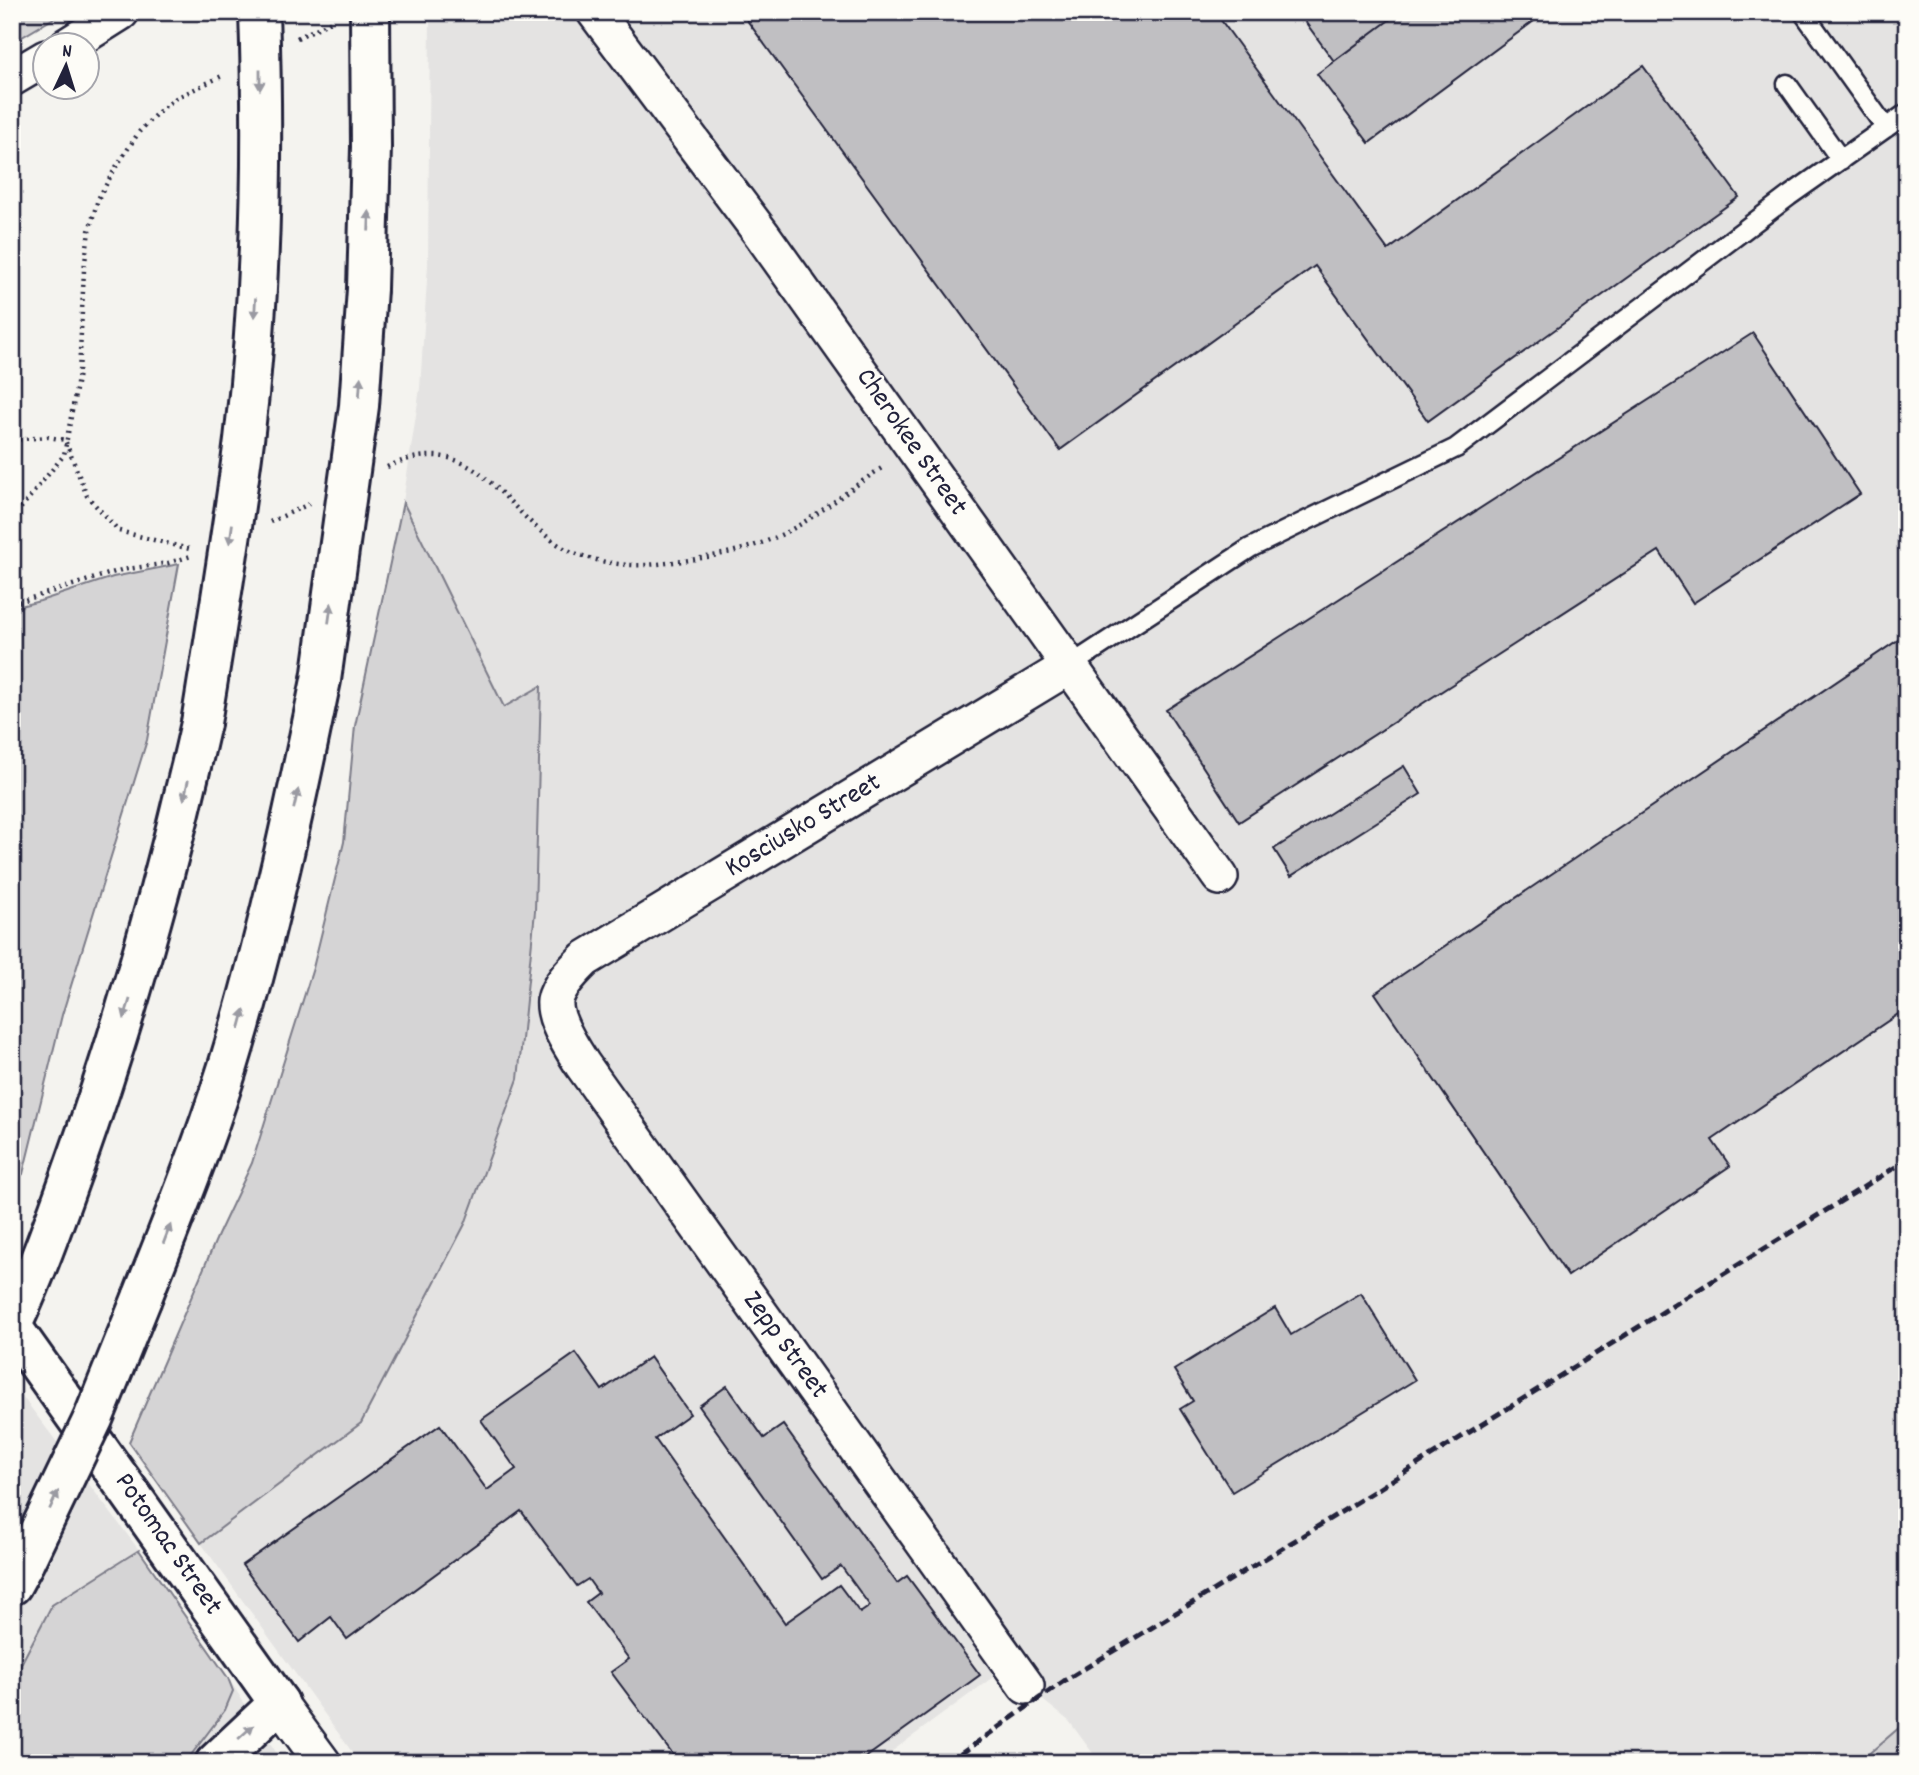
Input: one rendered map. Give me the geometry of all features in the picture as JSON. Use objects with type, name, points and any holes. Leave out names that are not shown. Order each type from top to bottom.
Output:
[{"type":"main road","points":[[12,1326],[106,1078],[144,954],[201,723],[244,438],[261,183],[259,12]]},
{"type":"main road","points":[[19,1573],[93,1419],[192,1171],[235,1045],[272,905],[321,680],[359,406],[368,289],[371,147],[354,16]]},
{"type":"main road","name":"Potomac Street","points":[[12,1326],[279,1703]]},
{"type":"main road","points":[[215,1763],[279,1703]]},
{"type":"street","points":[[89,32],[121,12]]},
{"type":"street","name":"Cherokee Street","points":[[595,12],[762,236],[1220,877]]},
{"type":"street","points":[[12,79],[32,67]]},
{"type":"street","name":"Kosciusko Street","points":[[555,1001],[566,978],[585,959],[1068,667]]},
{"type":"street","name":"Zepp Street","points":[[555,1001],[562,1030],[582,1064],[1026,1686]]},
{"type":"street","name":"Potomac Street","points":[[279,1703],[323,1763]]},
{"type":"lane","points":[[1803,12],[1886,128]]},
{"type":"lane","points":[[1787,84],[1841,160]]},
{"type":"lane","points":[[1068,667],[1251,548],[1456,448],[1790,196],[1907,113]]},
{"type":"path","points":[[287,44],[354,16]]},
{"type":"path","points":[[12,519],[64,455],[79,373],[85,257],[98,199],[127,150],[157,113],[176,98],[225,74]]},
{"type":"path","points":[[12,440],[48,437],[65,440]]},
{"type":"path","points":[[12,604],[121,570],[169,563],[204,553],[119,531],[88,496],[65,440]]},
{"type":"path","points":[[384,469],[408,457],[431,454],[463,462],[484,476],[521,514],[561,546],[593,559],[628,565],[650,565],[728,554],[764,543],[794,528],[884,466],[923,460]]},
{"type":"path","points":[[264,525],[312,502]]},
{"type":"shaded area","points":[[12,12],[64,12],[12,43]]},
{"type":"shaded area","points":[[430,12],[1907,12],[1907,1763],[1100,1763],[1069,1721],[1004,1669],[876,1763],[360,1763],[201,1543],[361,1423],[465,1224],[518,1079],[535,911],[541,687],[504,707],[403,502],[420,388],[428,265]]},
{"type":"shaded area","points":[[403,502],[504,707],[541,686],[535,911],[518,1079],[465,1224],[361,1423],[201,1543],[129,1442],[252,1163],[313,968],[344,842],[355,726]]},
{"type":"shaded area","points":[[179,564],[147,740],[62,1015],[23,1174],[12,1184],[12,608],[113,577]]},
{"type":"shaded area","points":[[12,1383],[139,1550],[283,1763],[12,1763]]},
{"type":"shaded area","points":[[139,1550],[228,1678],[233,1691],[225,1710],[185,1763],[12,1763],[12,1681],[52,1605]]},
{"type":"shaded area","points":[[1907,1721],[1907,1763],[1858,1763]]},
{"type":"building","points":[[741,12],[1215,12],[1388,250],[1643,66],[1739,197],[1428,421],[1315,266],[1060,450]]},
{"type":"building","points":[[1298,12],[1400,12],[1334,61]]},
{"type":"building","points":[[1400,12],[1546,12],[1369,143],[1317,74]]},
{"type":"building","points":[[1753,333],[1860,494],[1693,603],[1659,551],[1239,822],[1166,710]]},
{"type":"building","points":[[1907,634],[1907,1008],[1712,1140],[1730,1166],[1568,1276],[1375,993]]},
{"type":"building","points":[[1404,766],[1421,794],[1291,876],[1274,849]]},
{"type":"building","points":[[1361,1293],[1415,1380],[1232,1492],[1180,1409],[1193,1401],[1174,1370],[1275,1308],[1291,1335]]},
{"type":"building","points":[[576,1353],[602,1390],[650,1357],[690,1414],[655,1439],[785,1623],[839,1585],[860,1613],[870,1606],[841,1566],[822,1579],[699,1406],[727,1386],[764,1438],[783,1425],[897,1583],[907,1576],[980,1675],[858,1763],[679,1763],[611,1672],[629,1659],[586,1602],[598,1593],[588,1579],[577,1586],[521,1511],[347,1639],[331,1617],[299,1642],[242,1565],[440,1425],[487,1490],[516,1469],[481,1420]]},
{"type":"railway","points":[[948,1763],[1064,1681],[1907,1160]]}]
